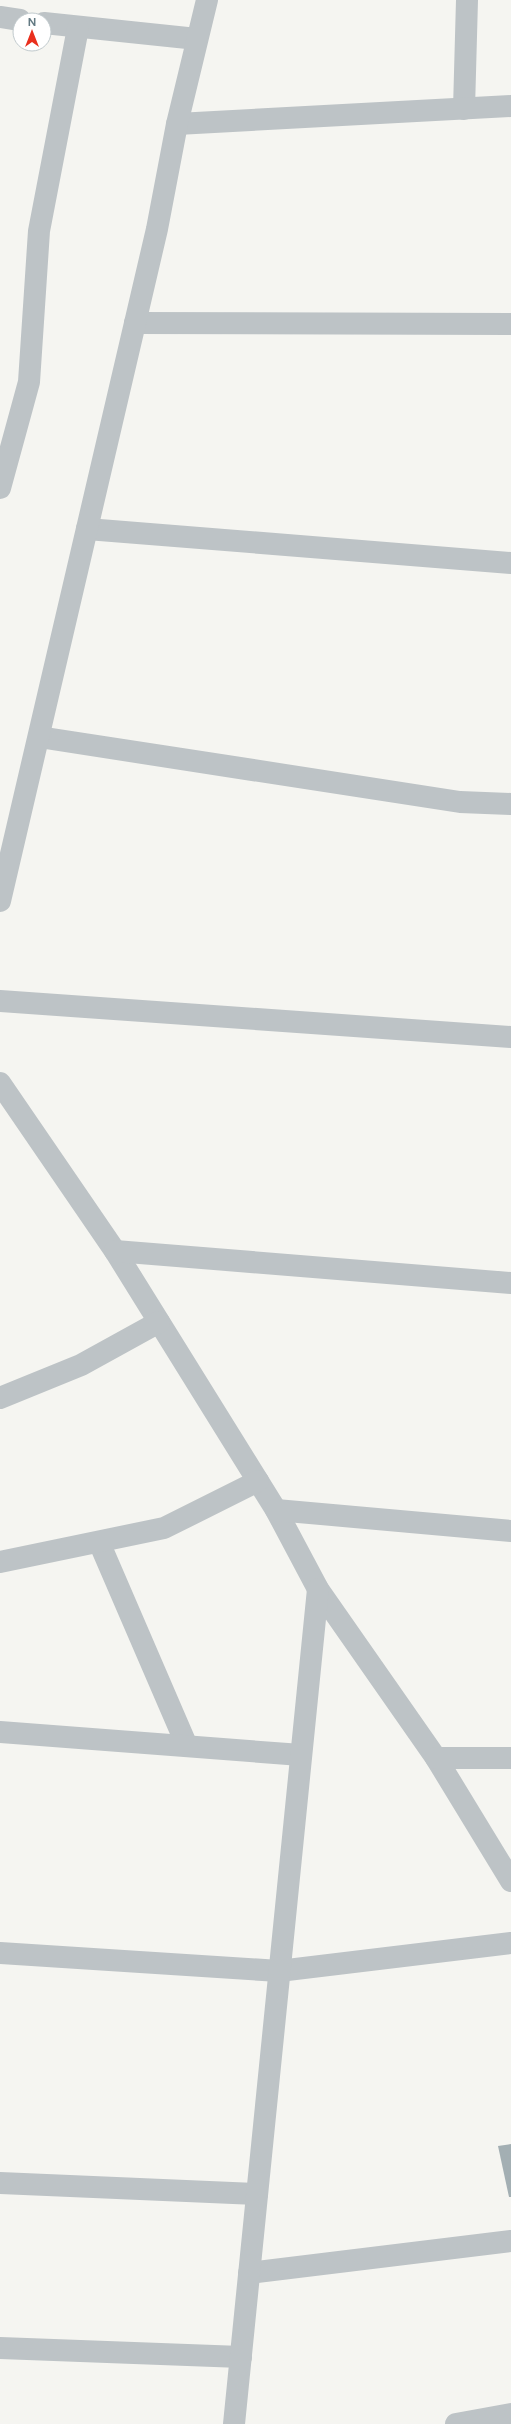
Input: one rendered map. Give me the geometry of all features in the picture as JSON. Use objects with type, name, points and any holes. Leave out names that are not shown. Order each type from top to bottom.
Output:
[{"type":"street","points":[[0,901],[157,229],[177,124],[207,0]]},
{"type":"street","points":[[464,109],[467,0]]},
{"type":"street","points":[[0,17],[12,19]]},
{"type":"street","points":[[52,24],[197,39]]},
{"type":"street","points":[[0,488],[28,382],[39,230],[78,28]]},
{"type":"street","points":[[177,124],[511,106]]},
{"type":"street","points":[[135,323],[511,324]]},
{"type":"street","points":[[87,529],[511,562]]},
{"type":"street","points":[[39,737],[460,802],[511,804]]},
{"type":"street","points":[[0,1001],[511,1037]]},
{"type":"street","points":[[0,1083],[115,1251],[276,1510],[318,1589],[436,1758],[511,1881]]},
{"type":"street","points":[[115,1251],[511,1283]]},
{"type":"street","points":[[0,1398],[81,1365],[159,1322]]},
{"type":"street","points":[[0,1562],[164,1528],[258,1481]]},
{"type":"street","points":[[276,1510],[511,1531]]},
{"type":"street","points":[[99,1542],[188,1746]]},
{"type":"street","points":[[234,2424],[318,1589]]},
{"type":"street","points":[[0,1732],[301,1755]]},
{"type":"street","points":[[436,1758],[511,1758]]},
{"type":"street","points":[[0,1953],[279,1971],[511,1943]]},
{"type":"street","points":[[0,2183],[257,2194]]},
{"type":"street","points":[[249,2273],[511,2241]]},
{"type":"street","points":[[0,2348],[241,2357]]},
{"type":"street","points":[[456,2424],[511,2414]]},
{"type":"building","points":[[511,2144],[511,2197],[509,2197],[498,2146]]}]
